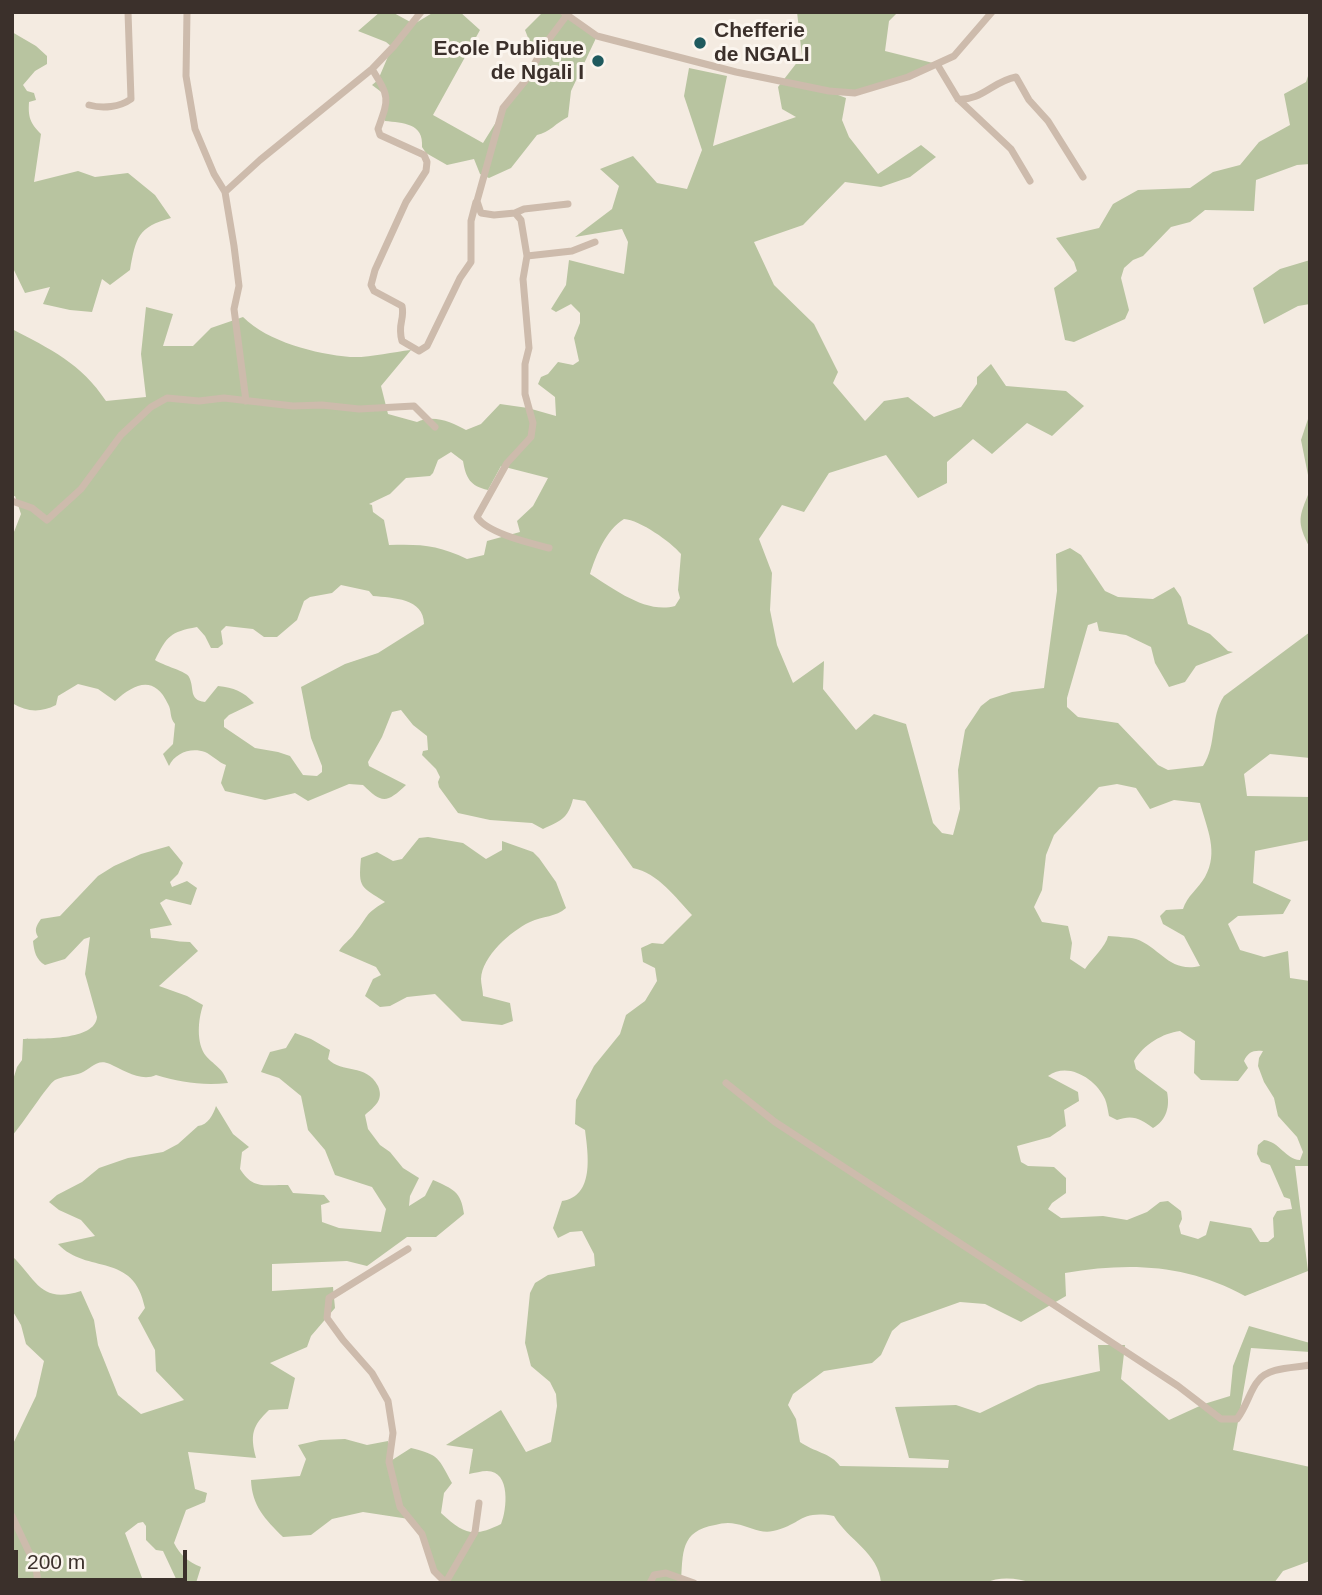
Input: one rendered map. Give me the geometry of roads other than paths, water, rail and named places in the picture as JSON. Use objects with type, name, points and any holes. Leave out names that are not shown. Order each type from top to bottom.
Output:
[{"type":"street","points":[[89,105],[99,108],[124,104],[131,99],[128,12]]},
{"type":"street","points":[[187,12],[186,76],[195,129],[214,174],[225,192],[239,286],[234,309],[246,401]]},
{"type":"street","points":[[225,192],[372,69],[421,12]]},
{"type":"street","points":[[372,69],[385,89],[388,102],[377,130],[380,135],[424,155],[428,162],[426,171],[406,202],[374,270],[371,285],[374,291],[402,306],[398,328],[402,341],[419,351],[427,346],[471,261],[471,221],[503,108],[525,81],[565,14],[597,36],[736,72],[829,91],[855,93],[908,78],[954,55],[992,12]]},
{"type":"street","points":[[937,64],[958,99],[1011,149],[1030,181]]},
{"type":"street","points":[[958,99],[971,100],[1006,79],[1016,77],[1083,177]]},
{"type":"street","points":[[477,201],[481,213],[494,215],[568,204]]},
{"type":"street","points":[[515,213],[521,220],[527,257],[523,279],[529,348],[525,364],[525,394],[533,423],[531,437],[507,463],[477,517],[481,523],[519,540],[549,548]]},
{"type":"street","points":[[527,257],[572,251],[595,242]]},
{"type":"street","points":[[12,502],[32,508],[47,520],[81,489],[121,435],[151,407],[167,398],[199,401],[224,398],[359,409],[414,406],[435,427]]},
{"type":"street","points":[[726,1083],[775,1122],[1178,1387],[1221,1419],[1237,1419],[1246,1408],[1258,1380],[1271,1371],[1310,1365]]},
{"type":"street","points":[[408,1249],[329,1298],[327,1318],[372,1373],[388,1401],[393,1433],[389,1462],[400,1507],[422,1534],[434,1571],[446,1582],[475,1532],[479,1503]]},
{"type":"street","points":[[12,1516],[36,1567],[38,1583]]},
{"type":"street","points":[[650,1583],[654,1575],[666,1573],[694,1583]]},
{"type":"place","name":"Chefferie de NGALI","points":[[700,43]]},
{"type":"place","name":"Ecole Publique de Ngali I","points":[[598,61]]}]
